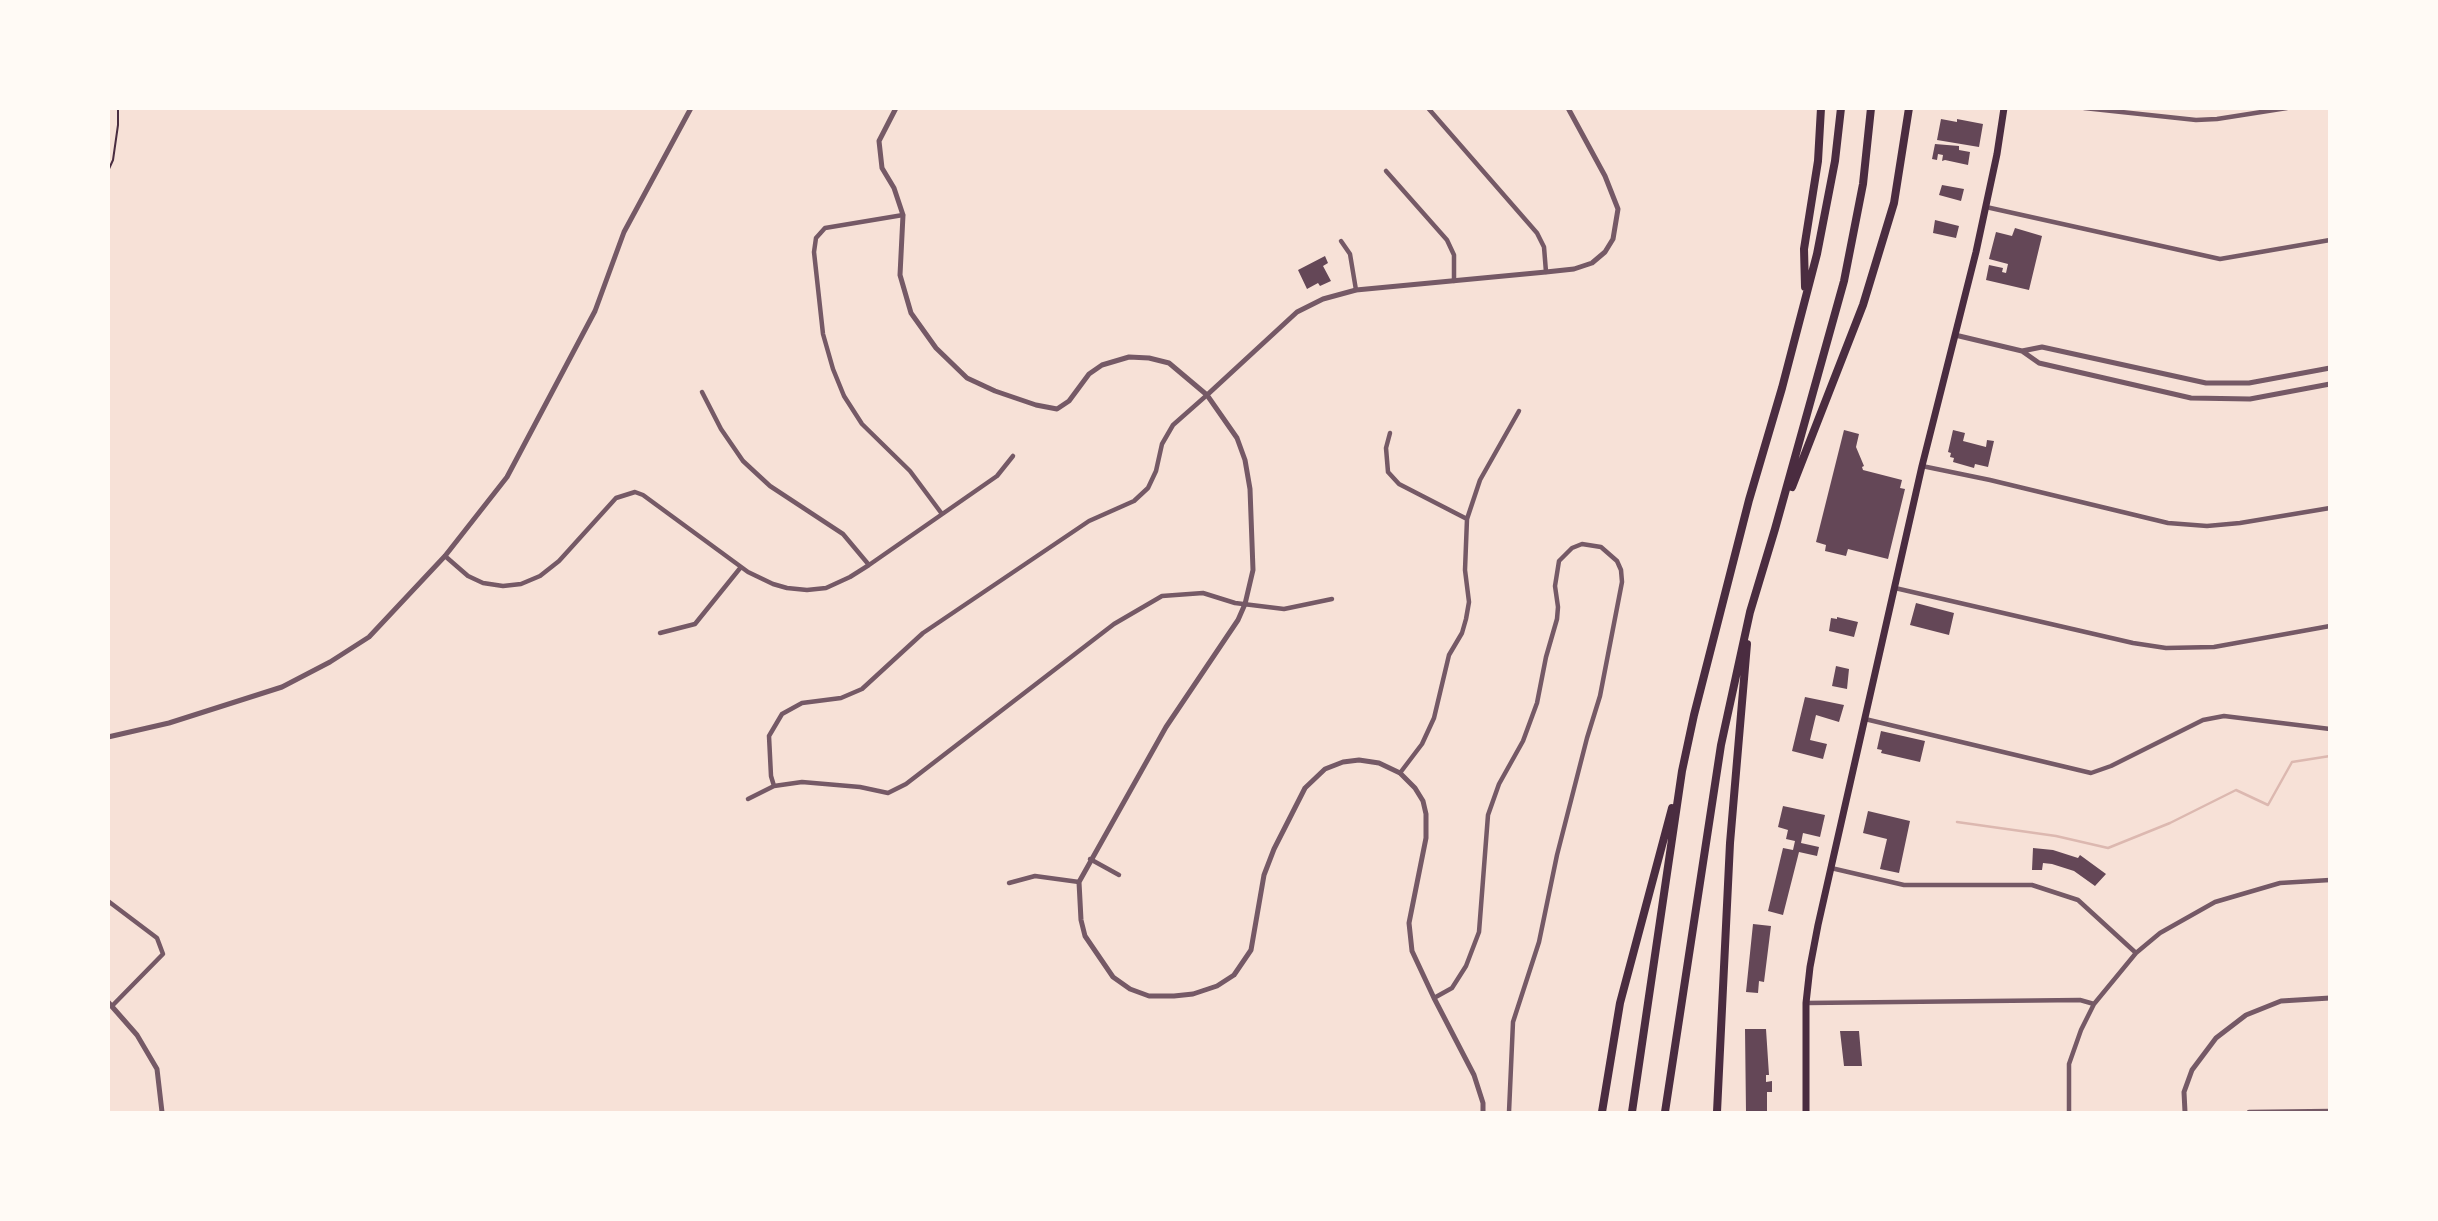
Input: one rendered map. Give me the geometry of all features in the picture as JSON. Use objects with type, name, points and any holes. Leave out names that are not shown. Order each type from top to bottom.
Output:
[{"type":"highway","points":[[1805,300],[1804,249],[1818,161],[1821,108]]},
{"type":"highway","points":[[1632,1112],[1682,771],[1693,715],[1805,300],[1835,161],[1841,108]]},
{"type":"highway","points":[[1665,1112],[1721,745],[1750,612],[1844,281],[1863,184],[1871,108]]},
{"type":"highway","points":[[1775,529],[1863,305],[1894,203],[1909,108]]},
{"type":"highway","points":[[1717,1112],[1730,844],[1750,612]]},
{"type":"highway","points":[[1602,1112],[1620,1003],[1682,771]]},
{"type":"main road","points":[[1806,1112],[1806,1003],[1810,967],[1922,467],[1986,207],[2004,108]]},
{"type":"street","points":[[108,737],[221,708],[282,687],[330,662],[369,637],[445,556],[507,477],[595,311],[624,232],[691,108]]},
{"type":"street","points":[[896,108],[879,141],[882,168],[894,188],[903,215],[900,275],[911,313],[936,348],[967,378],[995,391],[1057,409],[1069,401],[1089,374],[1102,365],[1129,357],[1169,363],[1207,396],[1237,438],[1245,460],[1250,489],[1253,570],[1245,604],[1238,620],[1166,727],[1090,859],[1079,882],[1081,920],[1085,936],[1112,976],[1130,989],[1149,996],[1193,994],[1217,986],[1234,975],[1251,950],[1264,875],[1292,813],[1314,778],[1334,765],[1359,760],[1379,763],[1400,773],[1423,800],[1426,814],[1425,840],[1409,923],[1412,951],[1474,1075],[1483,1103],[1483,1112]]},
{"type":"street","points":[[1428,108],[1537,233],[1544,247],[1546,272]]},
{"type":"street","points":[[774,786],[769,736],[782,714],[802,703],[841,698],[862,689],[923,633],[1090,521],[1134,501],[1148,488],[1156,471],[1162,444],[1172,425],[1297,312],[1323,299],[1356,290],[1574,269],[1592,263],[1605,252],[1613,239],[1618,209],[1568,108]]},
{"type":"street","points":[[2084,108],[2196,120],[2287,108]]},
{"type":"street","points":[[1386,171],[1447,240],[1454,254],[1454,281]]},
{"type":"street","points":[[1986,207],[2220,259],[2329,240]]},
{"type":"street","points":[[903,215],[825,228],[816,238],[814,252],[823,334],[832,369],[844,396],[862,424],[910,471],[942,514]]},
{"type":"street","points":[[1341,241],[1350,254],[1356,290]]},
{"type":"street","points":[[1955,334],[2022,351],[2039,363],[2191,398],[2250,399],[2329,384]]},
{"type":"street","points":[[2022,351],[2042,347],[2206,383],[2249,383],[2329,368]]},
{"type":"street","points":[[2249,383],[2250,399]]},
{"type":"street","points":[[702,392],[721,429],[743,461],[770,486],[843,534],[869,565]]},
{"type":"street","points":[[1400,773],[1422,744],[1434,718],[1449,655],[1464,626],[1469,602],[1465,570],[1467,519],[1480,480],[1519,411]]},
{"type":"street","points":[[1390,432],[1386,448],[1388,472],[1399,484],[1467,519]]},
{"type":"street","points":[[445,556],[468,576],[483,583],[503,586],[521,584],[540,576],[559,561],[616,498],[635,492],[643,495],[741,567],[773,584],[807,590],[825,588],[869,565],[997,476],[1013,456]]},
{"type":"street","points":[[1922,467],[1990,480],[2168,523],[2207,526],[2240,523],[2329,508]]},
{"type":"street","points":[[1434,999],[1452,989],[1466,966],[1479,932],[1488,815],[1499,784],[1522,741],[1537,702],[1557,620],[1555,586],[1559,561],[1572,548],[1582,544],[1601,547],[1617,561],[1622,582],[1600,696],[1557,855],[1539,942],[1513,1022],[1508,1112]]},
{"type":"street","points":[[660,633],[695,624],[741,567]]},
{"type":"street","points":[[1895,588],[2133,643],[2166,648],[2214,647],[2329,626]]},
{"type":"street","points":[[748,799],[774,786],[802,782],[888,793],[905,784],[1114,624],[1162,596],[1203,593],[1245,604],[1284,609],[1332,599]]},
{"type":"street","points":[[1865,719],[2091,772],[2111,766],[2203,720],[2224,716],[2329,729]]},
{"type":"street","points":[[1090,859],[1119,875]]},
{"type":"street","points":[[1831,868],[1904,885],[2032,885],[2078,900],[2136,953]]},
{"type":"street","points":[[1009,883],[1035,876],[1079,882]]},
{"type":"street","points":[[2069,1112],[2069,1064],[2094,1004],[2136,953],[2160,933],[2214,902],[2280,883],[2329,880]]},
{"type":"street","points":[[108,901],[157,938],[163,954],[111,1003],[137,1035],[157,1069],[162,1112]]},
{"type":"street","points":[[2185,1112],[2184,1092],[2192,1070],[2216,1038],[2246,1015],[2281,1002],[2329,999]]},
{"type":"street","points":[[1806,1003],[2080,1000],[2094,1004]]},
{"type":"street","points":[[2249,1112],[2329,1111]]},
{"type":"path","points":[[108,171],[113,160],[118,108]]},
{"type":"building","points":[[1941,119],[1983,124],[1979,147],[1937,140]]},
{"type":"building","points":[[1935,144],[1959,146],[1959,150],[1970,152],[1968,165],[1942,161],[1943,155],[1938,154],[1937,160],[1932,159]]},
{"type":"building","points":[[1942,185],[1964,189],[1961,201],[1939,195]]},
{"type":"building","points":[[1935,220],[1959,226],[1956,238],[1933,233]]},
{"type":"building","points":[[2015,228],[2042,236],[2029,290],[1986,280],[1989,265],[2003,268],[2002,272],[2006,273],[2008,264],[1989,259],[1996,232],[2012,236]]},
{"type":"building","points":[[1325,256],[1328,263],[1323,266],[1331,281],[1320,286],[1318,283],[1307,289],[1298,270]]},
{"type":"building","points":[[1844,430],[1859,434],[1856,447],[1864,466],[1863,470],[1902,480],[1900,488],[1905,489],[1888,559],[1848,549],[1846,556],[1825,551],[1826,545],[1816,542]]},
{"type":"building","points":[[1953,430],[1965,433],[1963,441],[1986,447],[1987,440],[1994,441],[1988,467],[1975,464],[1974,468],[1953,462],[1954,458],[1950,457],[1951,453],[1948,452]]},
{"type":"building","points":[[1916,603],[1954,613],[1949,635],[1910,625]]},
{"type":"building","points":[[1831,618],[1858,622],[1854,637],[1829,631]]},
{"type":"building","points":[[1836,666],[1849,669],[1847,689],[1832,686]]},
{"type":"building","points":[[1805,697],[1844,705],[1839,722],[1816,715],[1810,740],[1827,744],[1823,759],[1792,751]]},
{"type":"building","points":[[1881,731],[1925,741],[1920,762],[1881,753],[1882,750],[1877,749]]},
{"type":"building","points":[[1783,806],[1825,815],[1820,837],[1803,833],[1801,843],[1819,847],[1817,856],[1799,852],[1783,915],[1768,911],[1783,848],[1793,850],[1795,841],[1786,839],[1788,830],[1778,827]]},
{"type":"building","points":[[1868,811],[1910,821],[1899,873],[1880,869],[1887,839],[1863,833]]},
{"type":"building","points":[[2033,848],[2053,850],[2078,858],[2080,855],[2106,874],[2095,886],[2074,871],[2052,864],[2043,863],[2042,870],[2032,870]]},
{"type":"building","points":[[1753,924],[1771,926],[1764,982],[1759,981],[1758,993],[1746,992]]},
{"type":"building","points":[[1745,1029],[1766,1029],[1769,1075],[1766,1075],[1766,1082],[1772,1081],[1772,1092],[1767,1092],[1767,1112],[1746,1112]]},
{"type":"building","points":[[1840,1031],[1859,1031],[1862,1066],[1844,1066]]},
{"type":"waterway","points":[[1957,822],[2056,836],[2108,848],[2170,823],[2236,790],[2268,805],[2292,762],[2330,756]]}]
